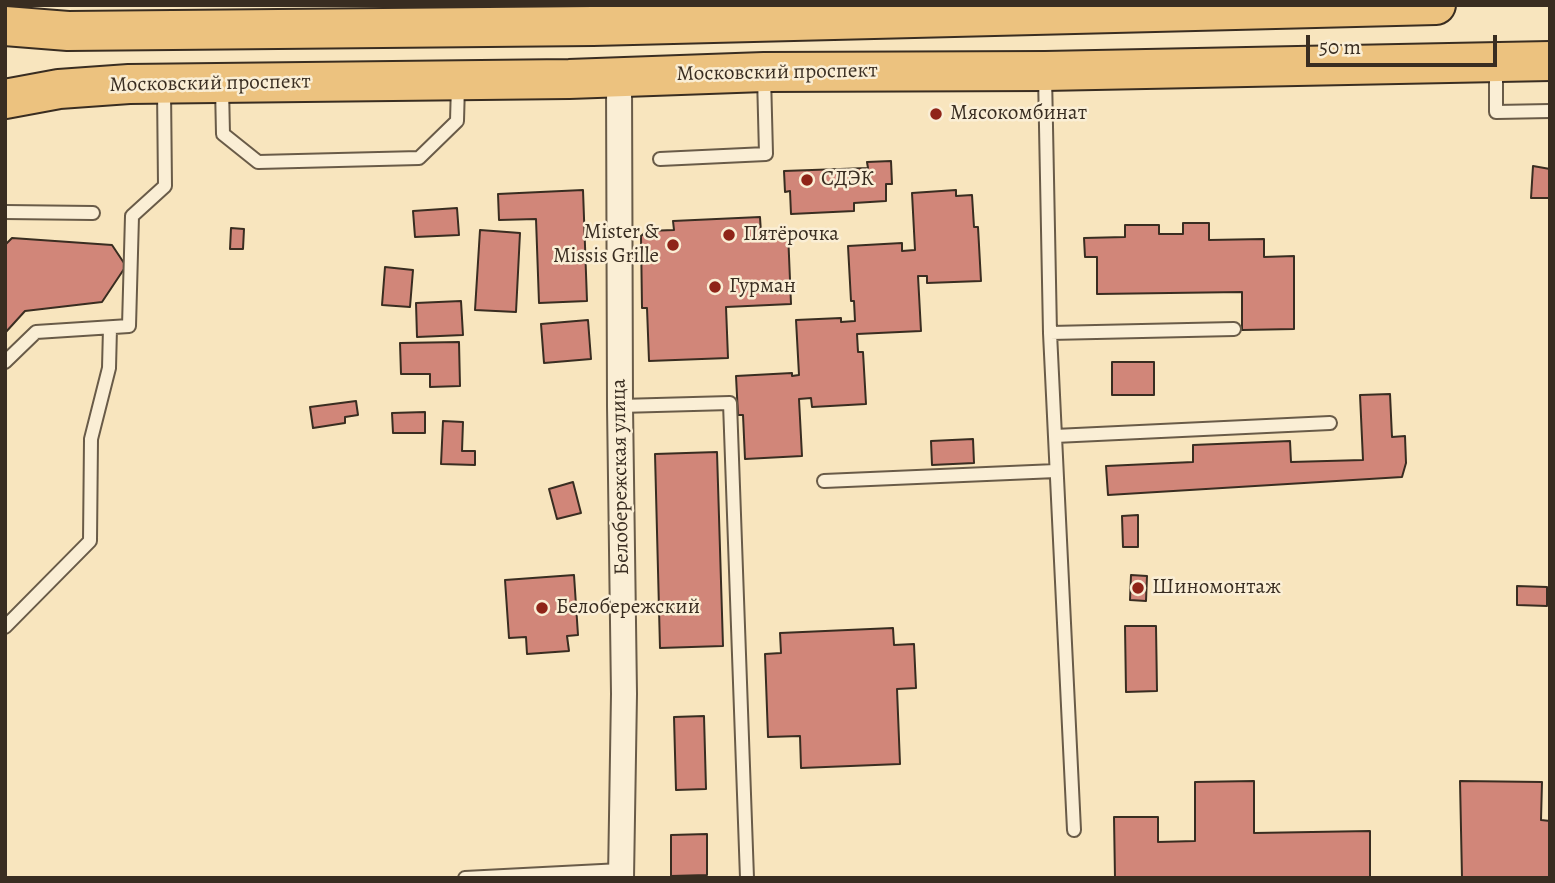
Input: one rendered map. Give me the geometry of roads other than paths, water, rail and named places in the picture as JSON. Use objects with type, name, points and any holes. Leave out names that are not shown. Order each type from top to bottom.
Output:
[{"type":"main road","points":[[5,26],[68,31],[241,17],[583,26],[1071,10],[1436,5]]},
{"type":"main road","name":"Московский проспект","points":[[5,99],[59,89],[163,84],[1550,61]]},
{"type":"street","name":"Белобережская улица","points":[[619,77],[624,694],[621,874]]},
{"type":"lane","points":[[1496,62],[1496,112],[1550,111]]},
{"type":"lane","points":[[1045,71],[1050,333],[1074,830]]},
{"type":"lane","points":[[660,159],[766,154],[764,72]]},
{"type":"lane","points":[[222,83],[223,134],[258,162],[419,158],[457,121],[458,79]]},
{"type":"lane","points":[[5,362],[36,332],[126,327],[131,321],[132,216],[165,186],[163,84]]},
{"type":"lane","points":[[5,212],[93,213]]},
{"type":"lane","points":[[5,627],[90,541],[91,439],[109,368],[110,328]]},
{"type":"lane","points":[[1050,333],[1234,329]]},
{"type":"lane","points":[[620,406],[730,403],[747,878]]},
{"type":"lane","points":[[1055,436],[1330,422]]},
{"type":"lane","points":[[824,481],[1056,471]]},
{"type":"lane","points":[[465,878],[621,874]]},
{"type":"place","name":"Мясокомбинат","points":[[936,114]]},
{"type":"place","name":"СДЭК","points":[[807,180]]},
{"type":"place","name":"Пятёрочка","points":[[729,235]]},
{"type":"place","name":"Mister & Missis Grille","points":[[673,245]]},
{"type":"place","name":"Гурман","points":[[715,287]]},
{"type":"place","name":"Шиномонтаж","points":[[1138,588]]},
{"type":"place","name":"Белобережский","points":[[542,608]]}]
